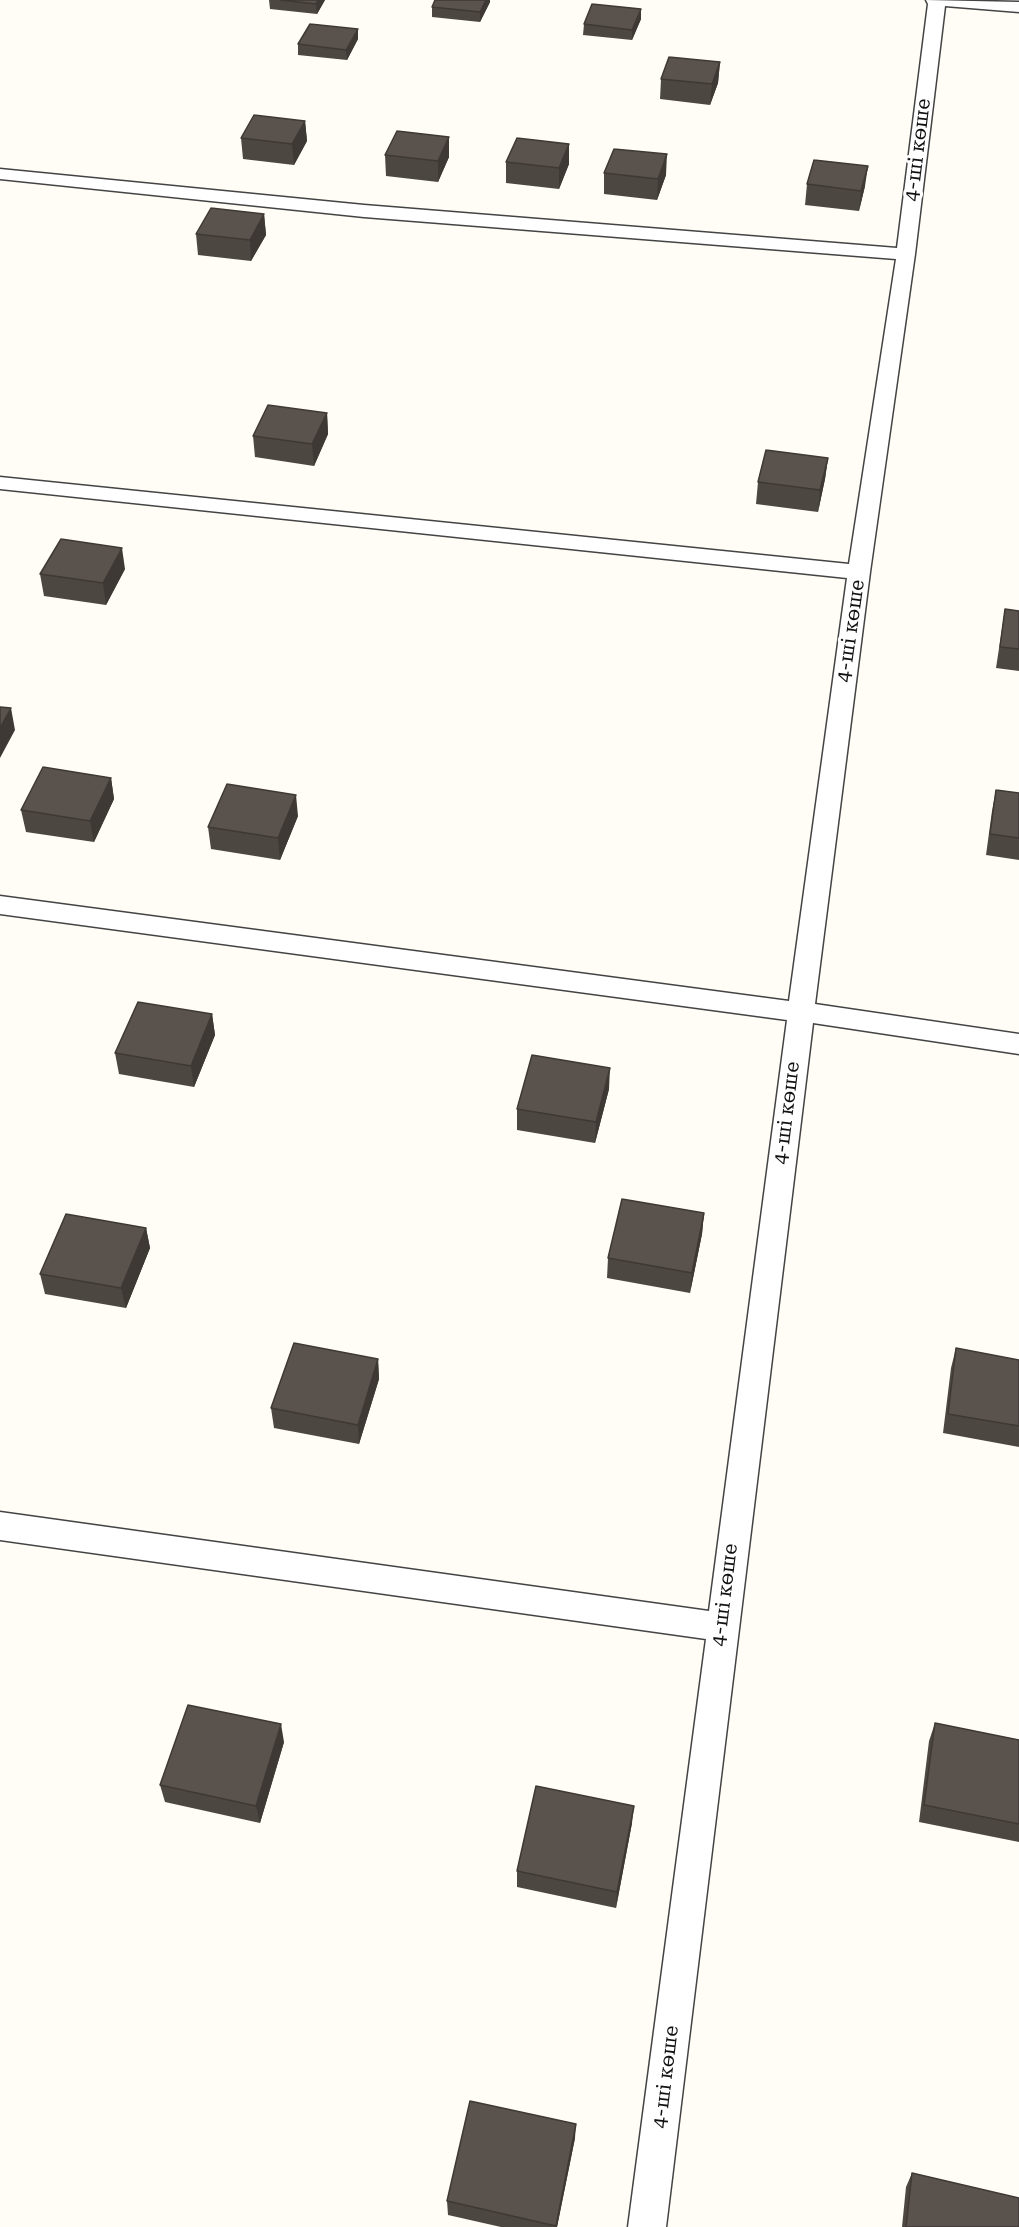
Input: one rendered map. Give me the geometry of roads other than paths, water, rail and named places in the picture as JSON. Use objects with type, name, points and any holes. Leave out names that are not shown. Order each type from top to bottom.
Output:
[{"type":"lane","points":[[936,0],[1019,7]]},
{"type":"lane","name":"4-ші көше","points":[[647,2227],[721,1627],[859,572],[906,254],[936,0]]},
{"type":"lane","points":[[0,174],[364,211],[906,254]]},
{"type":"lane","points":[[0,483],[859,572]]},
{"type":"lane","points":[[0,905],[801,1012],[1019,1044]]},
{"type":"lane","points":[[0,1526],[721,1627]]}]
